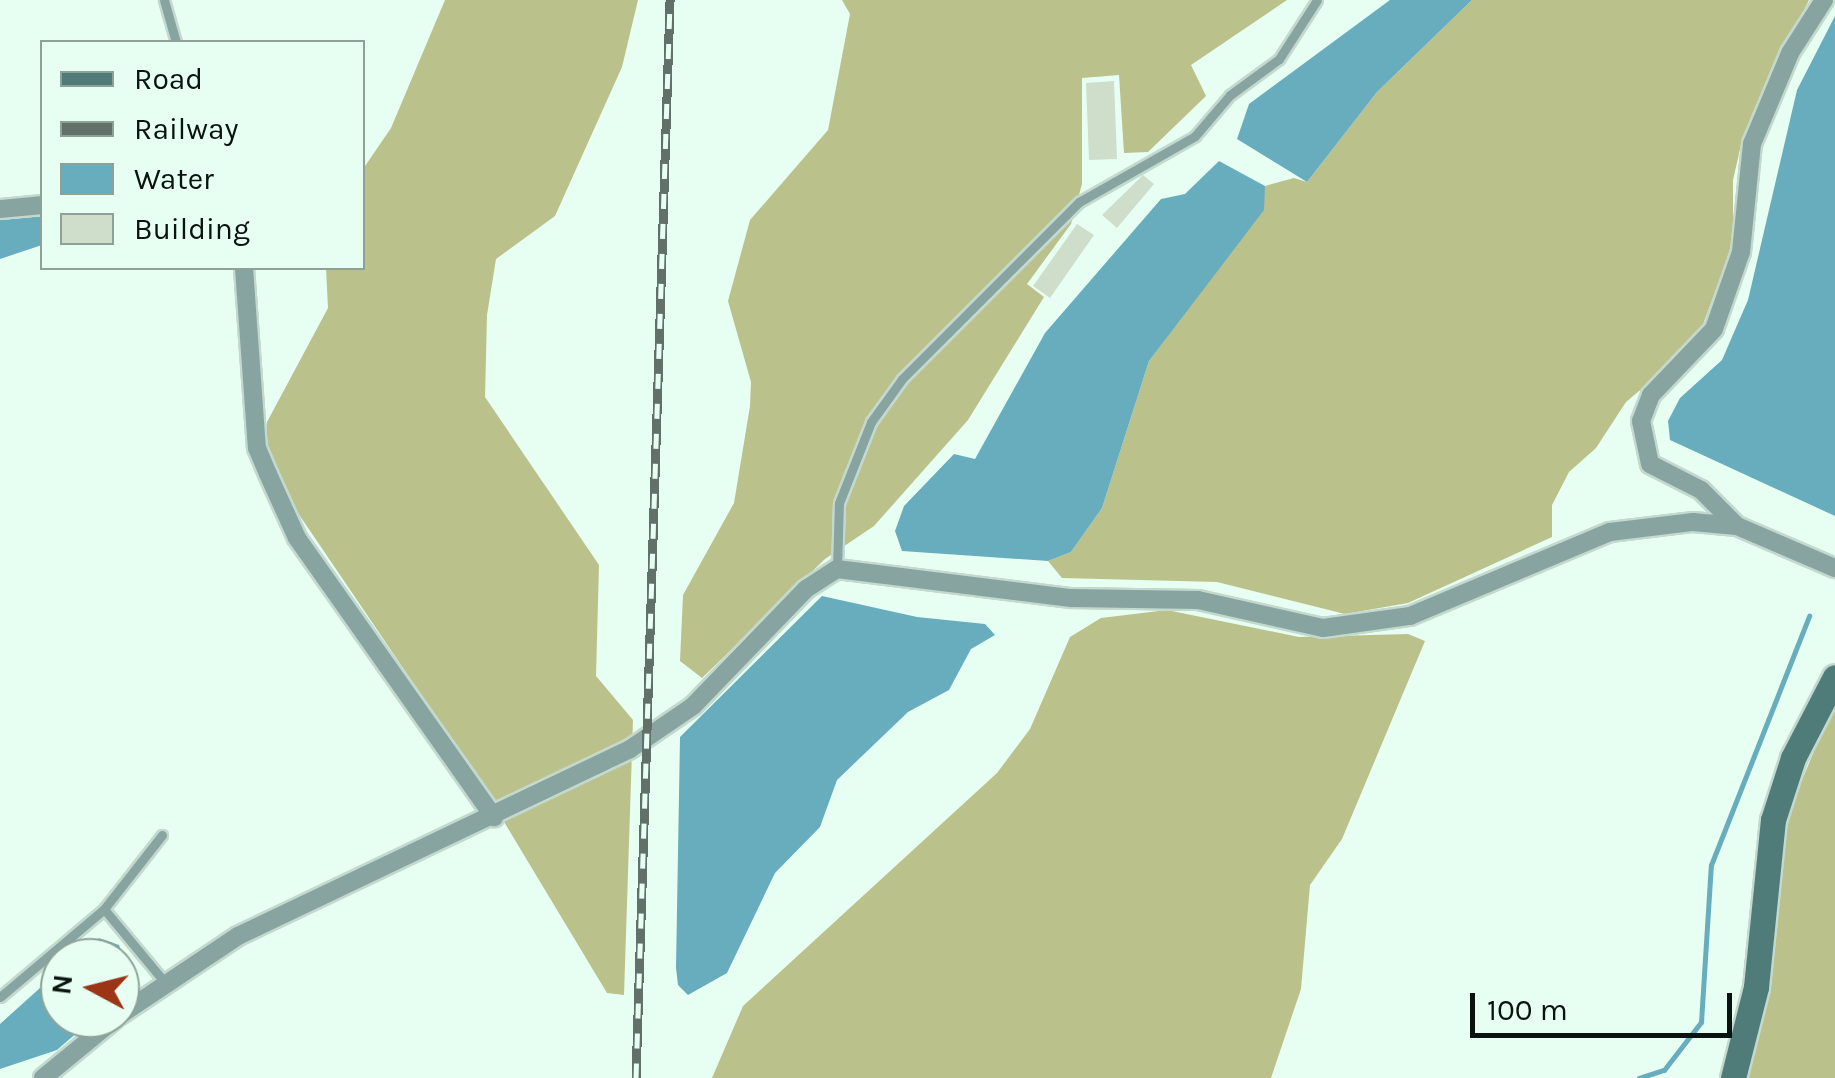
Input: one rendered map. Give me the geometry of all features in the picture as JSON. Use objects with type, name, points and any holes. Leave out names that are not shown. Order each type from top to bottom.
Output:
[{"type":"street","points":[[1737,526],[1701,490],[1650,464],[1641,445],[1641,421],[1651,395],[1714,329],[1741,252],[1752,144],[1790,54],[1824,0]]},
{"type":"street","points":[[0,209],[40,206]]},
{"type":"street","points":[[244,270],[257,448],[297,538],[494,817]]},
{"type":"street","points":[[140,998],[163,980],[238,936],[630,749],[681,714],[806,590],[837,569],[1071,598],[1198,600],[1308,627],[1367,626],[1410,616],[1610,532],[1694,522],[1737,526],[1835,568]]},
{"type":"street","points":[[1734,1078],[1756,987],[1773,820],[1794,758],[1835,677]]},
{"type":"street","points":[[44,1078],[92,1038]]},
{"type":"lane","points":[[164,0],[175,40]]},
{"type":"lane","points":[[837,569],[839,503],[870,422],[902,379],[1079,202],[1196,136],[1230,95],[1279,59],[1316,0]]},
{"type":"lane","points":[[0,998],[104,909],[162,835]]},
{"type":"lane","points":[[104,909],[163,980]]},
{"type":"green space","points":[[445,0],[638,0],[622,67],[555,216],[496,259],[487,315],[485,397],[599,565],[596,676],[633,720],[624,995],[607,993],[477,777],[283,491],[265,442],[267,422],[328,308],[326,270],[365,270],[365,166],[391,128]]},
{"type":"green space","points":[[842,0],[1287,0],[1191,65],[1206,96],[1148,152],[1124,153],[1119,75],[1082,78],[1082,184],[1071,224],[1027,284],[1044,297],[968,420],[874,526],[825,559],[702,678],[680,661],[683,595],[734,503],[750,406],[751,382],[728,301],[750,220],[828,130],[850,14]]},
{"type":"green space","points":[[1472,0],[1809,0],[1743,136],[1733,180],[1733,244],[1696,343],[1626,402],[1596,448],[1569,472],[1552,505],[1552,537],[1408,603],[1345,614],[1217,582],[1062,578],[1048,561],[1071,552],[1102,508],[1149,361],[1252,223],[1265,186],[1294,178],[1307,182],[1377,92]]},
{"type":"green space","points":[[1167,610],[1299,637],[1408,634],[1425,641],[1342,839],[1310,885],[1301,989],[1271,1078],[712,1078],[743,1006],[997,773],[1030,729],[1070,637],[1101,618]]},
{"type":"green space","points":[[1835,701],[1835,1078],[1745,1078],[1784,823]]},
{"type":"water","points":[[1390,0],[1472,0],[1377,92],[1307,182],[1237,139],[1249,104]]},
{"type":"water","points":[[1835,16],[1835,516],[1670,440],[1668,421],[1680,398],[1722,360],[1748,300],[1797,90]]},
{"type":"water","points":[[1219,161],[1265,186],[1264,210],[1149,361],[1102,508],[1071,552],[1048,561],[902,551],[895,531],[904,506],[954,454],[975,459],[1045,333],[1161,199],[1185,194]]},
{"type":"water","points":[[40,216],[40,246],[0,259],[0,220]]},
{"type":"water","points":[[822,596],[917,617],[985,624],[995,635],[971,649],[949,690],[908,712],[837,780],[820,827],[775,873],[727,973],[688,995],[678,985],[676,968],[680,737]]},
{"type":"water","points":[[40,988],[40,1038],[71,1038],[57,1050],[0,1069],[0,1024]]},
{"type":"building","points":[[1114,81],[1117,159],[1089,160],[1086,83]]},
{"type":"building","points":[[1143,175],[1154,184],[1117,228],[1102,215]]},
{"type":"building","points":[[1077,224],[1094,235],[1050,298],[1033,286]]},
{"type":"waterway","points":[[1639,1078],[1664,1070],[1701,1022],[1711,865],[1809,616]]},
{"type":"railway","points":[[636,1078],[670,0]]}]
